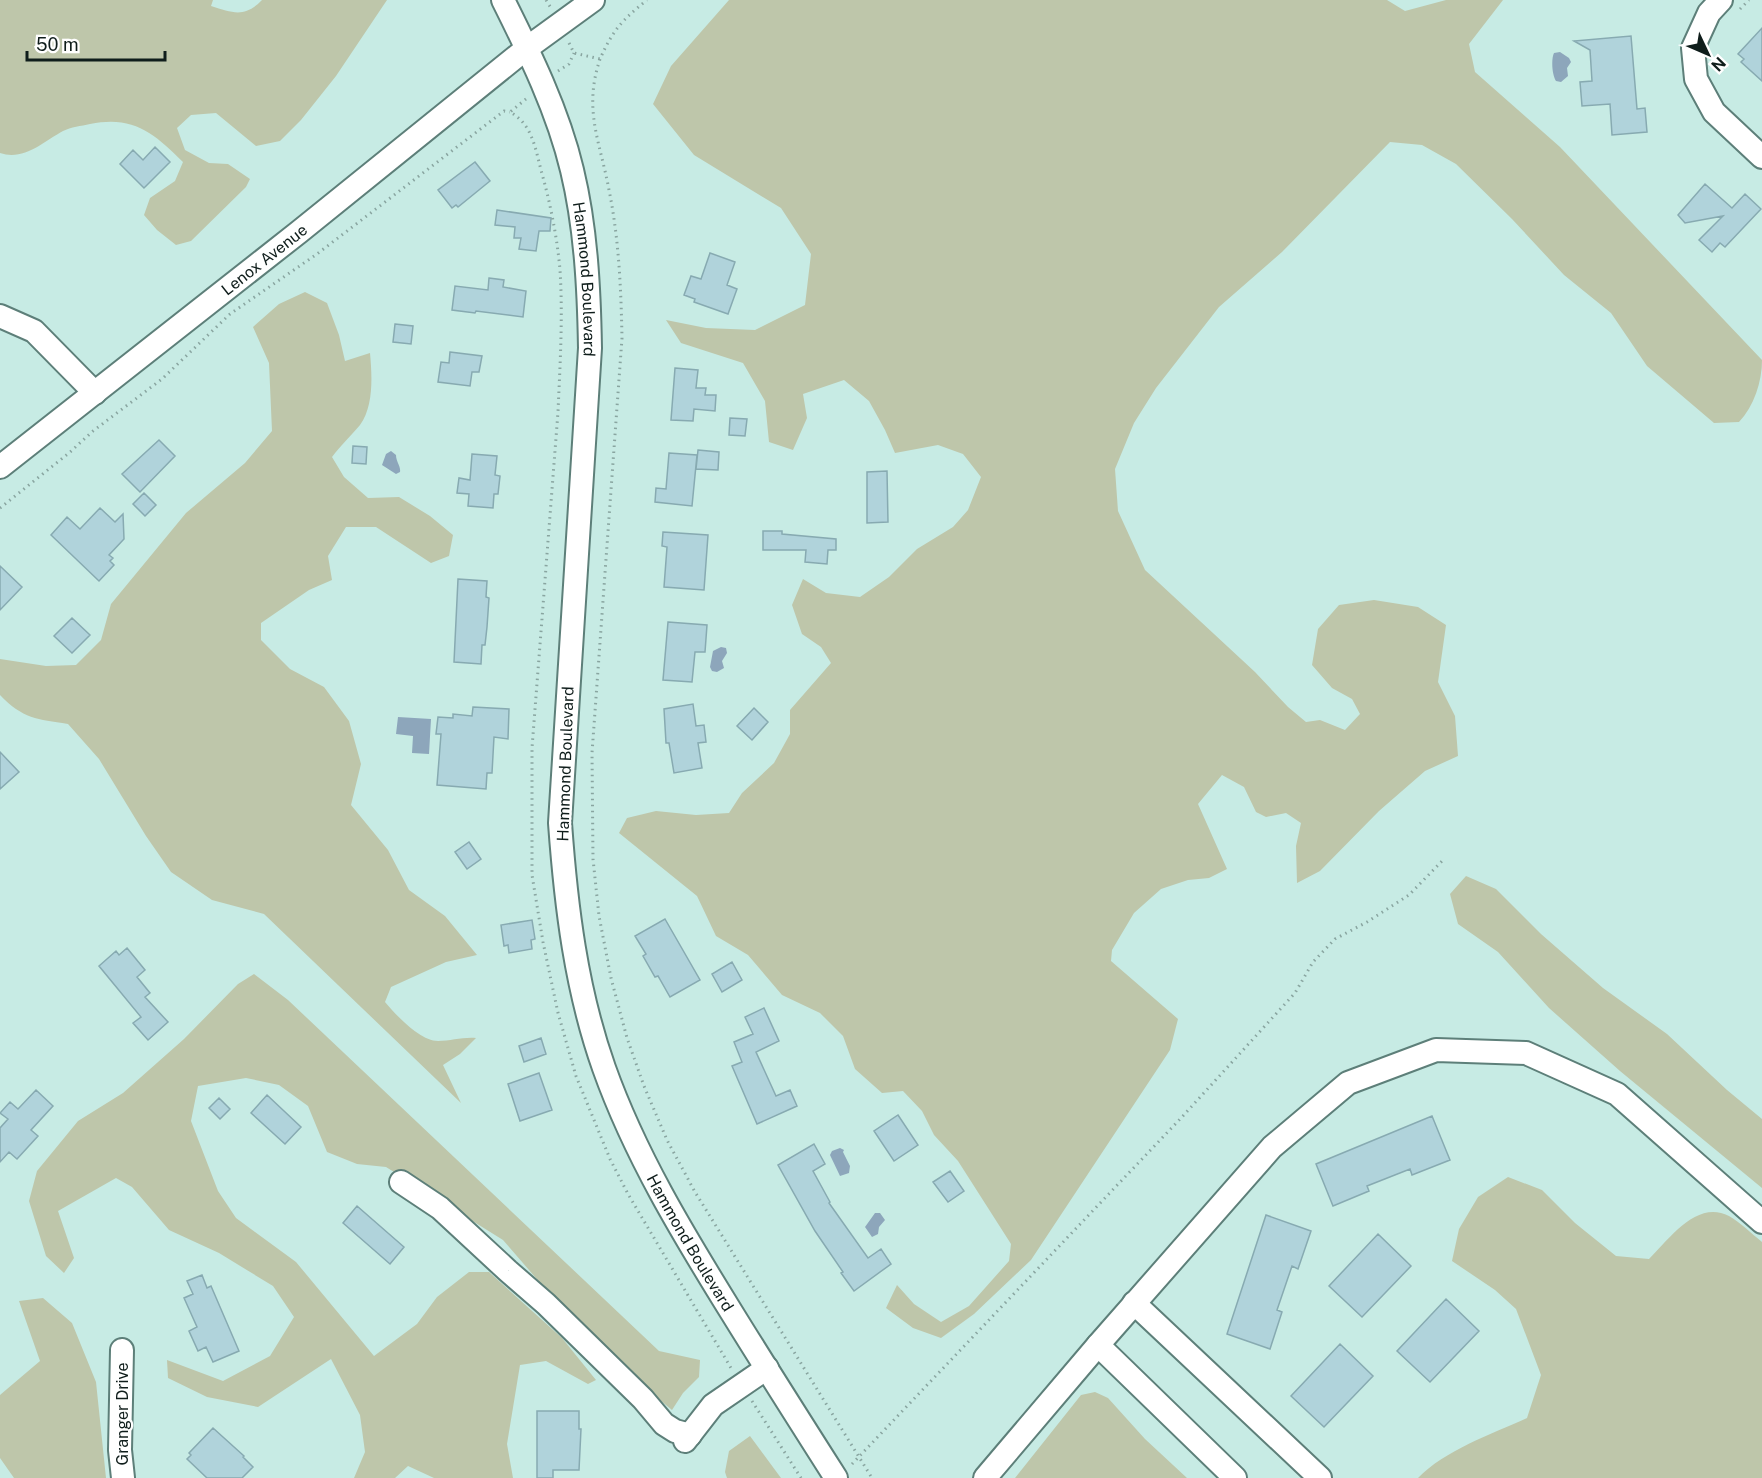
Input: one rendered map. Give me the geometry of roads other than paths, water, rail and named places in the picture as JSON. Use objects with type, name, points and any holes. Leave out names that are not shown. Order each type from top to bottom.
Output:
[{"type":"street","name":"Hammond Boulevard","points":[[503,0],[527,48],[561,131],[572,171],[589,275],[590,348],[560,823],[565,891],[573,946],[591,1027],[628,1127],[651,1176],[695,1254],[767,1368],[840,1474]]},
{"type":"street","name":"Lenox Avenue","points":[[0,467],[527,48],[593,0]]},
{"type":"street","points":[[1729,6],[1709,13],[1693,48],[1696,79],[1714,112],[1762,158]]},
{"type":"street","points":[[0,316],[34,331],[95,393]]},
{"type":"street","points":[[985,1478],[1134,1303],[1272,1147],[1348,1083],[1436,1050],[1526,1053],[1617,1094],[1762,1221]]},
{"type":"street","points":[[400,1182],[440,1208],[546,1304],[643,1399],[664,1424],[687,1438],[713,1405],[767,1368]]},
{"type":"street","points":[[1134,1303],[1320,1478]]},
{"type":"street","points":[[1098,1345],[1234,1478]]},
{"type":"street","name":"Granger Drive","points":[[122,1350],[120,1450],[123,1478]]},
{"type":"water","points":[[1560,52],[1571,62],[1567,68],[1568,76],[1561,82],[1556,81],[1552,67],[1554,53]]},
{"type":"water","points":[[391,451],[396,455],[400,468],[400,472],[396,474],[382,465],[386,454]]},
{"type":"water","points":[[721,647],[726,648],[727,653],[722,661],[724,668],[717,672],[712,671],[710,667],[713,651]]},
{"type":"water","points":[[398,717],[431,719],[429,754],[412,753],[413,736],[396,734]]},
{"type":"water","points":[[840,1148],[844,1150],[850,1166],[849,1173],[840,1176],[830,1155],[832,1151]]},
{"type":"water","points":[[875,1213],[880,1213],[885,1220],[879,1227],[878,1234],[872,1237],[865,1227]]}]
